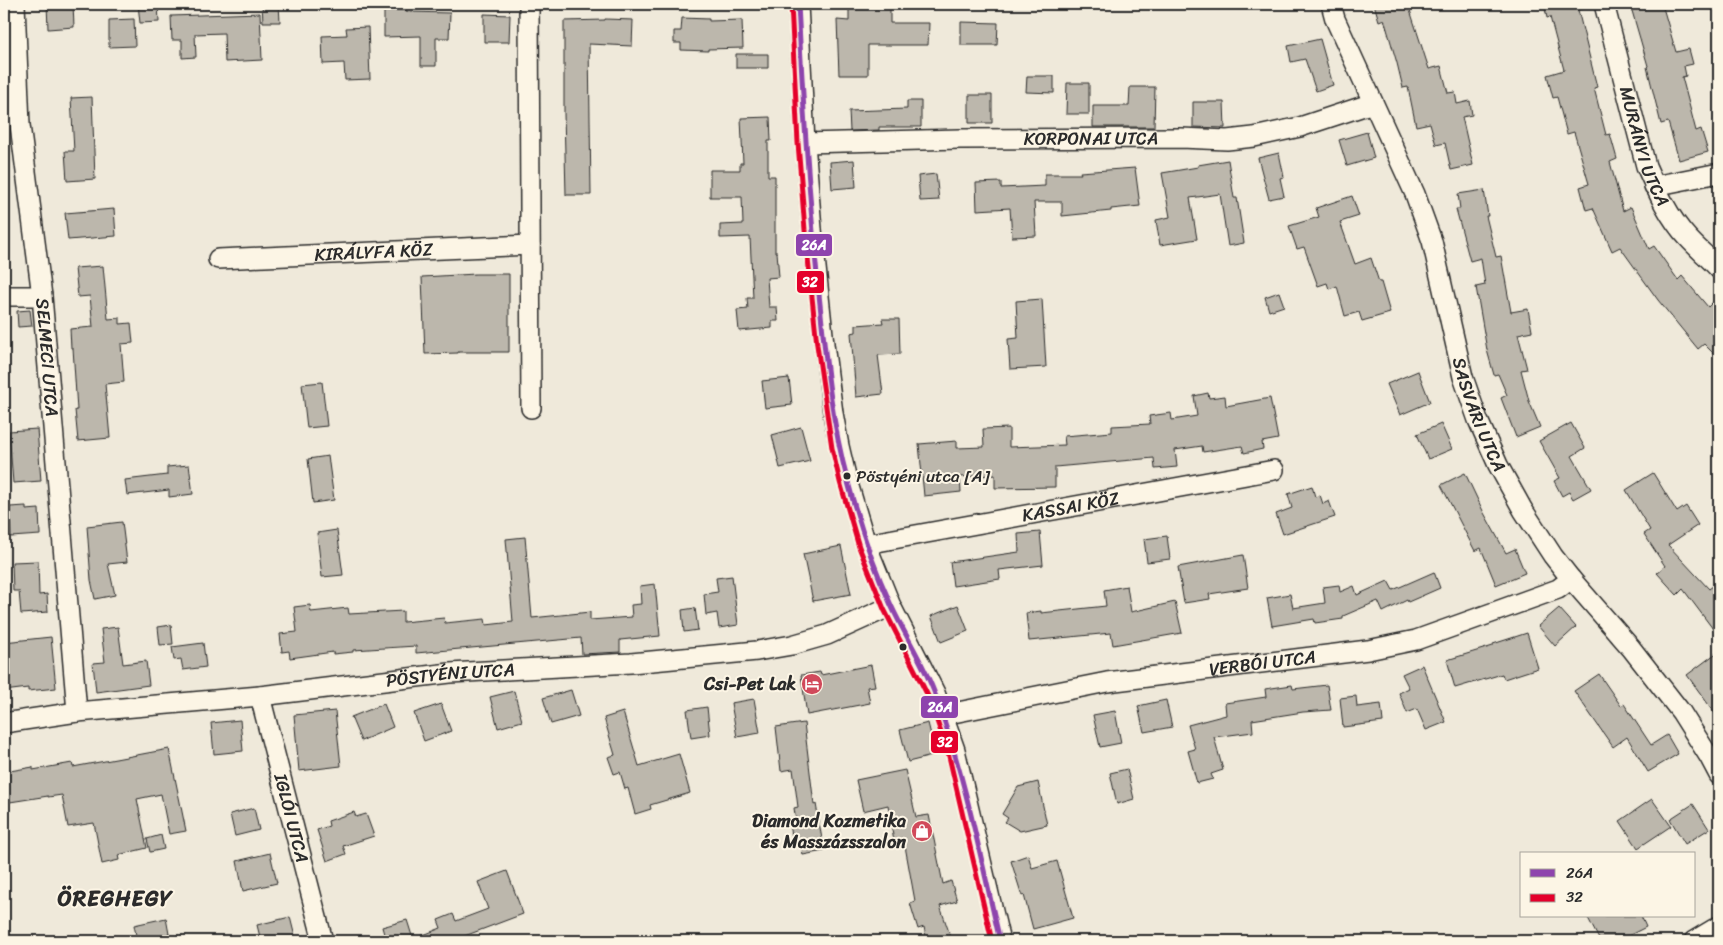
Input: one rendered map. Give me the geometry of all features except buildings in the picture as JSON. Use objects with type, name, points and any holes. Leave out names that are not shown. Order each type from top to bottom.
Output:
[{"type":"street","name":"SELMECI UTCA","points":[[15,4],[20,125],[42,296],[77,712]]},
{"type":"street","points":[[529,4],[531,408]]},
{"type":"street","points":[[798,4],[805,143],[818,287],[833,413],[847,480],[866,544],[891,606],[935,693],[943,715],[962,775],[979,856],[1000,941]]},
{"type":"street","name":"SASVÁRI UTCA","points":[[1331,4],[1334,19],[1415,194],[1432,241],[1463,377],[1478,420],[1498,466],[1553,556],[1631,648],[1681,712],[1719,775]]},
{"type":"street","name":"MURÁNYI UTCA","points":[[1604,4],[1646,166],[1654,186],[1676,223],[1687,237],[1719,269]]},
{"type":"street","name":"KORPONAI UTCA","points":[[805,143],[960,139],[1180,138],[1227,140],[1254,137],[1300,127],[1373,103]]},
{"type":"street","points":[[1654,186],[1719,173]]},
{"type":"street","name":"KIRÁLYFA KÖZ","points":[[218,259],[530,245]]},
{"type":"street","points":[[4,296],[42,296]]},
{"type":"street","name":"KASSAI KÖZ","points":[[866,544],[1274,470]]},
{"type":"street","name":"VERBÓI UTCA","points":[[943,715],[1107,682],[1397,645],[1416,640],[1558,589],[1571,579]]},
{"type":"street","name":"PÖSTYÉNI UTCA","points":[[4,723],[77,712],[260,696],[450,673],[631,663],[757,651],[792,645],[828,635],[891,606]]},
{"type":"street","name":"IGLÓI UTCA","points":[[260,696],[323,941]]},
{"type":"street","points":[[1694,941],[1719,926]]},
{"type":"transit line","name":"32","points":[[791,4],[798,143],[805,230],[817,345],[832,448],[859,547],[884,609],[928,696],[948,752],[992,941]]},
{"type":"transit line","name":"26A","points":[[798,4],[816,266],[830,394],[842,460],[867,545],[878,575],[926,673],[956,757],[1000,941]]},
{"type":"place","name":"Pöstyéni utca [A]","points":[[847,476]]},
{"type":"place","name":"Csi-Pet Lak","points":[[812,684]]},
{"type":"place","name":"Diamond Kozmetika és Masszázsszalon","points":[[922,831]]},
{"type":"district","name":"ÖREGHEGY","points":[[115,898]]}]
